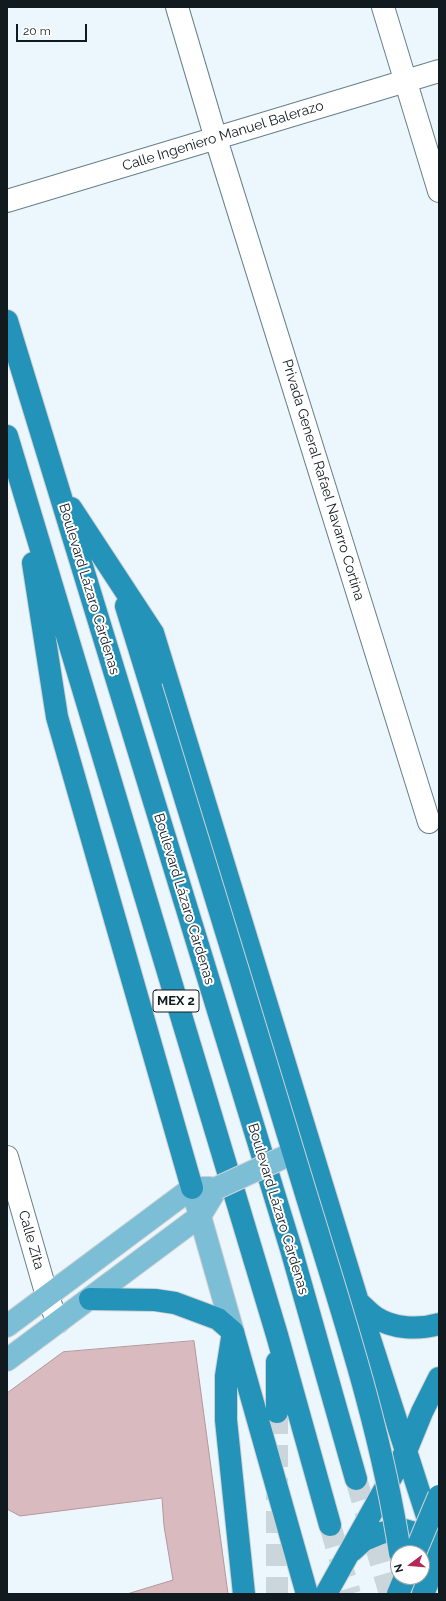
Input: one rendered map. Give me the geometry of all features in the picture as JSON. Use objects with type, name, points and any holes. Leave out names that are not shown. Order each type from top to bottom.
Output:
[{"type":"highway","name":"Boulevard Lázaro Cárdenas","points":[[7,321],[291,1248],[356,1479]]},
{"type":"highway","name":"MEX 2","points":[[7,436],[277,1335],[330,1526]]},
{"type":"highway","points":[[19,476],[57,717],[192,1188]]},
{"type":"highway","points":[[57,487],[153,633],[302,1150],[358,1302],[438,1550],[423,1594]]},
{"type":"highway","points":[[119,583],[341,1310],[381,1453],[395,1518],[399,1545]]},
{"type":"highway","points":[[90,1299],[155,1300],[175,1304],[218,1319],[233,1332],[307,1594]]},
{"type":"highway","points":[[358,1302],[375,1317],[396,1326],[415,1328],[439,1324]]},
{"type":"highway","points":[[233,1332],[226,1376],[226,1420],[244,1594]]},
{"type":"highway","points":[[277,1335],[277,1412]]},
{"type":"highway","points":[[326,1594],[406,1451],[422,1412],[439,1378]]},
{"type":"highway","points":[[418,1545],[439,1496]]},
{"type":"highway","points":[[346,1557],[364,1540],[382,1533],[401,1529],[419,1534],[438,1550]]},
{"type":"main road","points":[[7,1326],[192,1188],[217,1188],[302,1150]]},
{"type":"main road","points":[[192,1188],[233,1332]]},
{"type":"main road","points":[[7,1360],[200,1216],[217,1188]]},
{"type":"street","name":"Privada General Rafael Navarro Cortina","points":[[177,7],[216,138],[429,822]]},
{"type":"street","points":[[383,7],[439,191]]},
{"type":"street","name":"Calle Ingeniero Manuel Balerazo","points":[[7,201],[439,71]]},
{"type":"street","name":"Calle Zita","points":[[7,1157],[47,1296],[58,1322]]},
{"type":"building","points":[[194,1341],[228,1594],[127,1594],[173,1580],[164,1526],[162,1498],[20,1516],[7,1509],[7,1393],[63,1352]]},
{"type":"tunnel","points":[[277,1412],[277,1594]]},
{"type":"tunnel","points":[[356,1479],[390,1594]]},
{"type":"tunnel","points":[[330,1525],[350,1594]]}]
